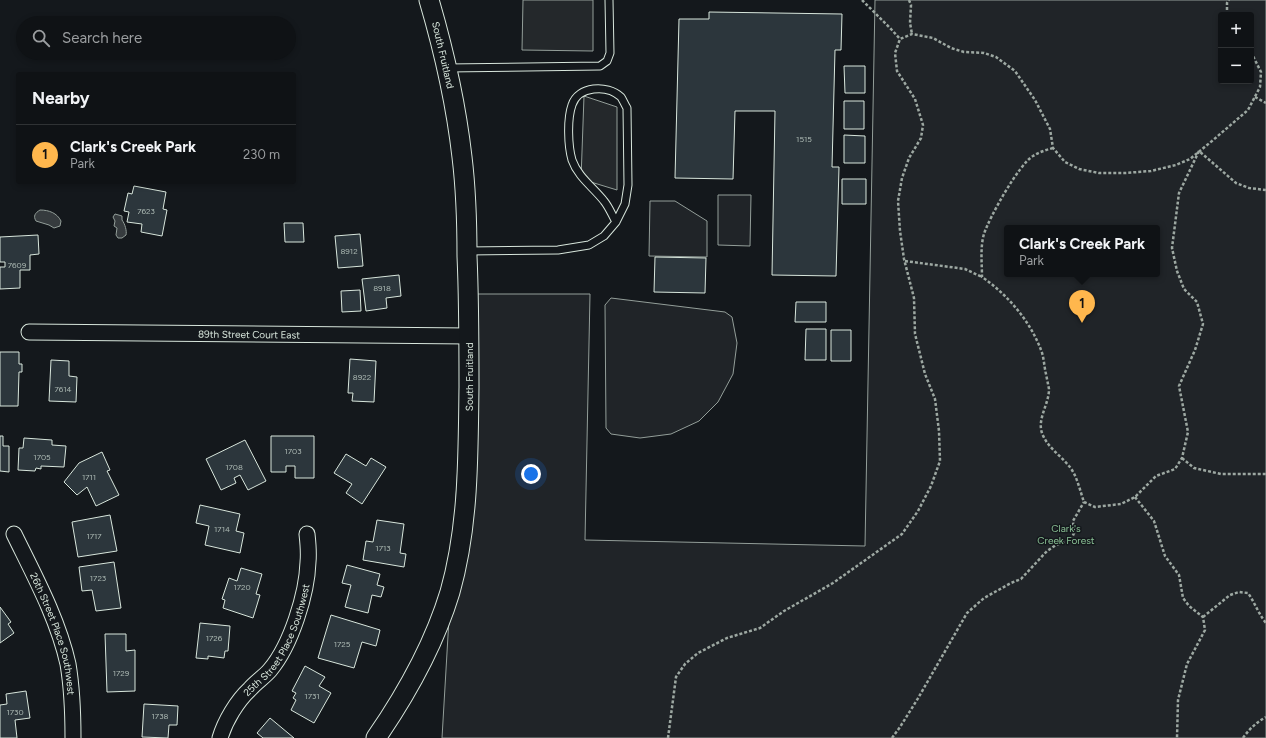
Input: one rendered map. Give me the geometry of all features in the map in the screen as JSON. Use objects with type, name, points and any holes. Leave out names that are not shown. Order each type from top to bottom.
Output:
[{"type":"street","name":"South Fruitland","points":[[376,738],[394,712],[416,675],[429,647],[450,592],[463,526],[466,492],[468,453],[469,336],[466,202],[456,112],[447,68],[429,0]]},
{"type":"street","name":"89th Street Court East","points":[[29,332],[469,336]]},
{"type":"street","name":"26th Street Place Southwest","points":[[14,534],[40,586],[61,640],[68,665],[71,691],[73,738]]},
{"type":"street","name":"25th Street Place Southwest","points":[[220,738],[227,720],[238,703],[248,690],[269,671],[287,643],[296,620],[306,585],[308,562],[307,534]]},
{"type":"lane","points":[[447,68],[600,66],[607,61],[610,53],[609,0]]},
{"type":"lane","points":[[467,250],[558,250],[589,246],[604,236],[616,222],[625,204],[628,185],[627,108],[620,97],[610,91],[597,88],[587,90],[572,104],[569,127],[570,149],[572,160],[578,171],[605,202],[616,222]]},
{"type":"path","points":[[862,0],[900,39]]},
{"type":"path","points":[[909,0],[911,5],[910,23],[912,34]]},
{"type":"path","points":[[1227,12],[1227,3],[1229,0]]},
{"type":"path","points":[[668,738],[676,677],[685,664],[698,653],[727,638],[760,628],[784,611],[833,582],[896,539],[902,534],[918,511],[931,486],[940,461],[939,431],[935,399],[925,374],[915,334],[914,298],[905,261],[900,231],[898,201],[902,178],[909,158],[921,138],[923,125],[915,99],[897,71],[895,53],[900,39],[912,34],[933,38],[951,48],[964,52],[984,53],[996,57],[1015,71],[1035,100],[1050,129],[1053,148],[1065,162],[1079,169],[1099,173],[1151,171],[1176,165],[1190,159],[1248,110],[1260,87],[1261,72],[1254,58]]},
{"type":"path","points":[[1255,98],[1266,103]]},
{"type":"path","points":[[982,277],[981,257],[983,235],[994,212],[1017,174],[1032,156],[1053,148]]},
{"type":"path","points":[[905,261],[965,269],[982,277],[1009,299],[1026,322],[1041,351],[1049,390],[1046,408],[1040,426],[1043,435],[1054,452],[1072,470],[1084,502],[1095,507],[1121,504],[1135,498],[1156,476],[1175,468],[1182,458],[1188,432],[1179,386],[1194,350],[1202,324],[1197,302],[1184,289],[1177,271],[1172,248],[1179,193],[1199,151]]},
{"type":"path","points":[[1199,151],[1236,183],[1249,188],[1266,190]]},
{"type":"path","points":[[1182,458],[1194,468],[1220,474],[1266,474]]},
{"type":"path","points":[[1135,498],[1154,521],[1165,556],[1179,575],[1183,598],[1189,606],[1202,617],[1205,630],[1187,664],[1178,700],[1177,738]]},
{"type":"path","points":[[892,738],[917,700],[967,613],[984,598],[1021,579],[1047,550],[1071,540],[1074,533],[1073,521],[1084,502]]},
{"type":"path","points":[[1202,617],[1230,595],[1239,592],[1248,593],[1255,603],[1258,613],[1266,623]]},
{"type":"path","points":[[1243,738],[1258,721],[1266,717]]},
{"type":"green space","name":"Clark's Creek Forest","points":[[875,0],[1266,0],[1266,738],[442,738],[468,294],[590,294],[585,540],[865,546]]},
{"type":"green space","points":[[718,195],[751,195],[750,246],[718,245]]},
{"type":"green space","points":[[650,201],[675,201],[707,221],[707,257],[649,256]]},
{"type":"green space","points":[[611,298],[725,312],[732,317],[737,343],[733,374],[718,402],[699,421],[671,434],[640,438],[611,434],[606,428],[605,305]]},
{"type":"shaded area","points":[[523,0],[593,0],[593,51],[522,50]]},
{"type":"shaded area","points":[[584,96],[617,107],[617,190],[581,179]]},
{"type":"shaded area","points":[[40,210],[50,211],[55,214],[61,221],[60,226],[54,228],[36,221],[35,215]]},
{"type":"shaded area","points":[[115,214],[122,216],[122,220],[126,228],[126,235],[122,238],[118,238],[116,235],[117,228],[114,226],[115,221],[113,217]]},
{"type":"building","points":[[709,12],[842,14],[841,50],[835,50],[832,167],[839,167],[836,276],[772,275],[775,111],[735,111],[733,179],[675,178],[679,19],[709,19]]},
{"type":"building","points":[[844,66],[865,66],[865,93],[845,93]]},
{"type":"building","points":[[844,101],[864,101],[864,129],[844,129]]},
{"type":"building","points":[[844,135],[865,136],[865,163],[844,163]]},
{"type":"building","points":[[842,179],[866,179],[866,204],[842,204]]},
{"type":"building","points":[[134,186],[166,192],[163,209],[167,210],[162,236],[141,232],[142,224],[127,222],[129,212],[124,211],[128,193],[132,194]]},
{"type":"building","points":[[284,223],[303,223],[304,242],[285,242]]},
{"type":"building","points":[[360,234],[363,266],[338,268],[335,236]]},
{"type":"building","points":[[38,235],[39,254],[30,255],[30,270],[20,270],[20,288],[0,289],[0,267],[5,267],[5,262],[0,262],[0,237]]},
{"type":"building","points":[[655,257],[706,258],[705,293],[654,292]]},
{"type":"building","points":[[399,275],[401,296],[386,298],[387,308],[366,311],[362,279]]},
{"type":"building","points":[[360,290],[361,311],[342,312],[341,291]]},
{"type":"building","points":[[796,302],[826,302],[826,322],[795,322]]},
{"type":"building","points":[[806,329],[826,329],[826,360],[805,360]]},
{"type":"building","points":[[831,330],[851,330],[851,361],[831,361]]},
{"type":"building","points":[[0,352],[19,352],[19,364],[22,364],[22,372],[19,372],[18,406],[0,406]]},
{"type":"building","points":[[350,359],[376,361],[374,402],[352,401],[353,393],[348,393]]},
{"type":"building","points":[[51,360],[69,361],[69,376],[77,377],[76,402],[49,401]]},
{"type":"building","points":[[0,436],[3,436],[3,446],[9,446],[9,472],[0,471]]},
{"type":"building","points":[[271,436],[314,436],[314,478],[295,478],[295,466],[286,466],[286,472],[271,472]]},
{"type":"building","points":[[24,438],[52,440],[52,445],[66,446],[64,467],[41,466],[41,469],[36,468],[35,471],[18,470],[19,448],[23,448]]},
{"type":"building","points":[[245,440],[266,481],[248,490],[240,475],[234,478],[236,483],[221,490],[206,459]]},
{"type":"building","points":[[102,452],[110,470],[107,471],[119,495],[96,506],[87,487],[77,495],[64,482],[79,463]]},
{"type":"building","points":[[346,454],[366,466],[371,458],[386,467],[362,504],[346,493],[352,484],[334,473]]},
{"type":"building","points":[[200,505],[240,514],[236,531],[244,533],[240,553],[205,545],[209,526],[196,523]]},
{"type":"building","points":[[110,515],[117,551],[78,557],[72,522]]},
{"type":"building","points":[[377,520],[404,524],[400,553],[406,554],[404,567],[363,560],[366,541],[373,542]]},
{"type":"building","points":[[114,562],[121,608],[96,611],[92,590],[82,591],[79,567]]},
{"type":"building","points":[[347,565],[380,574],[377,585],[384,587],[381,597],[372,595],[368,613],[345,607],[351,585],[342,583]]},
{"type":"building","points":[[241,568],[262,574],[256,594],[260,595],[253,618],[223,608],[225,600],[222,599],[229,578],[237,581]]},
{"type":"building","points":[[0,607],[11,622],[8,624],[14,633],[0,643]]},
{"type":"building","points":[[331,615],[380,630],[376,646],[362,642],[354,668],[318,658]]},
{"type":"building","points":[[200,623],[230,626],[228,651],[225,651],[224,658],[208,656],[208,659],[196,658]]},
{"type":"building","points":[[105,634],[126,634],[126,651],[135,650],[135,691],[107,692]]},
{"type":"building","points":[[305,666],[325,677],[319,686],[331,693],[314,723],[291,710],[296,700],[293,698],[296,693],[292,691]]},
{"type":"building","points":[[26,691],[30,718],[15,720],[17,738],[0,738],[0,705],[7,704],[6,694]]},
{"type":"building","points":[[144,704],[178,706],[177,725],[169,725],[168,738],[142,737]]},
{"type":"building","points":[[270,718],[294,738],[263,738],[257,733]]},
{"type":"place","name":"Clark's Creek Park","points":[[1082,323]]}]
